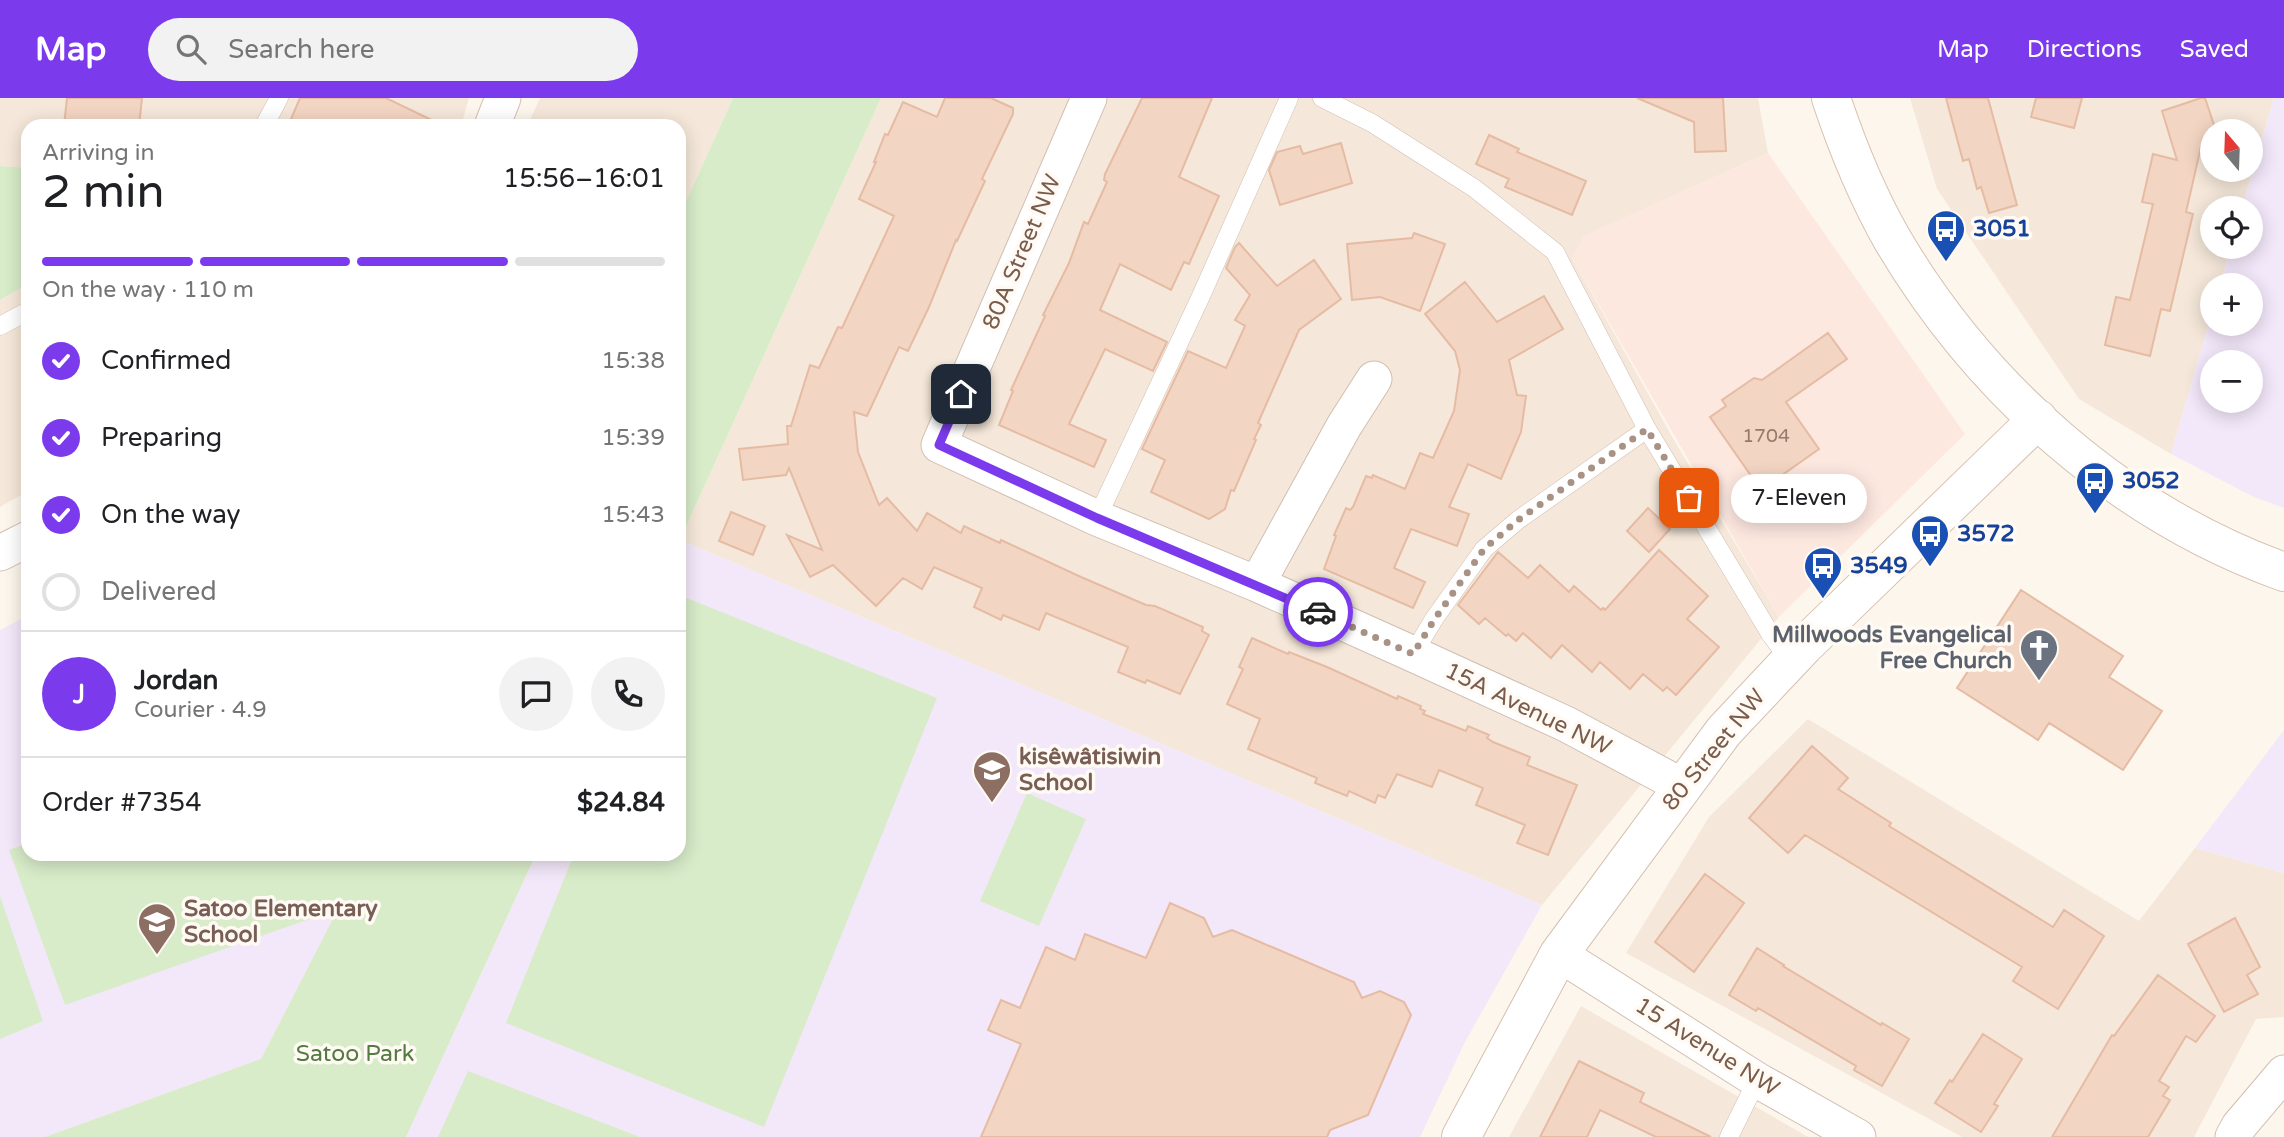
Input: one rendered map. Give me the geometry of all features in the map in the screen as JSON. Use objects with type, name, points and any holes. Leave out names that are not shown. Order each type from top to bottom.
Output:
[{"type":"street","points":[[495,119],[503,98]]},
{"type":"street","name":"80A Street NW","points":[[939,445],[1089,98]]},
{"type":"street","points":[[1831,98],[1872,199],[1899,249],[1955,331],[2038,419],[2068,447],[2143,501],[2220,545],[2284,572]]},
{"type":"street","points":[[1257,584],[1344,426],[1374,379]]},
{"type":"street","name":"80 Street NW","points":[[1461,1137],[1559,954],[1724,731],[1790,661],[2038,419]]},
{"type":"street","name":"15A Avenue NW","points":[[939,445],[1097,518],[1257,584],[1566,724],[1682,786]]},
{"type":"street","points":[[0,553],[21,542]]},
{"type":"street","name":"15 Avenue NW","points":[[1559,954],[1757,1080],[1858,1137]]},
{"type":"street","points":[[2233,1137],[2239,1126],[2284,1073]]},
{"type":"lane","points":[[268,119],[279,98]]},
{"type":"lane","points":[[1097,518],[1289,98]]},
{"type":"lane","points":[[1322,98],[1372,123],[1474,188],[1555,252],[1647,429],[1771,635],[1790,661]]},
{"type":"lane","points":[[0,326],[21,315]]},
{"type":"lane","points":[[1413,654],[1484,549],[1518,520],[1647,429]]},
{"type":"lane","points":[[1729,1137],[1757,1080]]},
{"type":"shaded area","points":[[0,98],[469,98],[463,119],[21,119],[21,168],[0,166]]},
{"type":"shaded area","points":[[540,98],[733,98],[686,202],[686,119],[530,119]]},
{"type":"shaded area","points":[[881,98],[1758,98],[1768,153],[1585,236],[1572,258],[1674,440],[1779,617],[1542,905],[686,543],[686,527]]},
{"type":"shaded area","points":[[1910,98],[2274,98],[2263,136],[2263,119],[2200,119],[2200,182],[2250,182],[2245,196],[2200,196],[2200,259],[2228,259],[2223,273],[2200,273],[2200,336],[2205,336],[2171,454],[2079,399],[1937,189]]},
{"type":"shaded area","points":[[2274,98],[2284,98],[2284,508],[2254,497],[2171,454],[2200,354],[2200,413],[2263,413],[2263,350],[2201,350],[2205,336],[2263,336],[2263,273],[2223,273],[2228,259],[2263,259],[2263,196],[2245,196],[2250,182],[2263,182],[2263,136]]},
{"type":"shaded area","points":[[1768,153],[1965,434],[1779,617],[1572,258],[1584,236]]},
{"type":"shaded area","points":[[21,288],[21,495],[0,507],[0,300]]},
{"type":"shaded area","name":"kisêwâtisiwin School","points":[[686,543],[1542,905],[1465,1042],[1420,1137],[406,1137],[533,861],[686,861]]},
{"type":"shaded area","name":"Satoo Elementary School","points":[[21,619],[21,861],[363,861],[261,1059],[45,1137],[0,1137],[0,630]]},
{"type":"shaded area","points":[[1808,719],[2139,921],[2195,848],[2284,873],[2284,1017],[2256,1019],[2194,1137],[1962,1137],[1626,953],[1709,817]]},
{"type":"shaded area","points":[[2284,730],[2284,873],[2195,848]]},
{"type":"shaded area","points":[[1581,1006],[1808,1137],[1509,1137]]},
{"type":"green space","points":[[733,98],[881,98],[686,527],[686,202]]},
{"type":"green space","points":[[0,166],[21,168],[21,288],[0,300]]},
{"type":"green space","points":[[686,598],[937,698],[764,1127],[506,1023],[571,861],[686,861]]},
{"type":"green space","points":[[1027,793],[1086,819],[1039,926],[980,901]]},
{"type":"green space","name":"Satoo Park","points":[[21,846],[21,861],[533,861],[406,1137],[45,1137],[261,1059],[338,909],[65,1005],[9,850]]},
{"type":"green space","points":[[0,896],[43,1021],[0,1039]]},
{"type":"green space","points":[[468,1071],[640,1137],[438,1137]]},
{"type":"building","points":[[67,98],[142,98],[140,119],[65,119]]},
{"type":"building","points":[[300,98],[386,98],[430,119],[291,119]]},
{"type":"building","points":[[945,98],[991,98],[1013,108],[1013,114],[908,351],[899,347],[867,416],[854,412],[858,452],[879,505],[887,498],[917,531],[927,513],[961,533],[964,526],[1000,543],[1001,540],[1146,605],[1155,606],[1203,627],[1202,631],[1209,635],[1180,694],[1147,680],[1145,683],[1118,672],[1128,647],[1046,613],[1039,630],[1003,615],[1001,620],[974,607],[982,588],[934,567],[922,589],[903,578],[876,606],[833,565],[810,577],[787,535],[822,550],[789,468],[786,475],[743,480],[739,449],[788,444],[787,426],[791,426],[810,365],[819,368],[838,327],[842,328],[894,216],[859,199],[885,134],[888,135],[903,102],[937,117]]},
{"type":"building","points":[[1142,98],[1212,98],[1179,177],[1219,196],[1189,264],[1184,262],[1171,290],[1120,264],[1100,310],[1167,342],[1153,371],[1105,349],[1069,424],[1106,440],[1094,467],[999,425],[1013,391],[1011,390],[1045,316],[1043,315],[1069,263],[1084,222],[1088,224],[1107,182],[1104,180],[1105,174]]},
{"type":"building","points":[[1637,98],[1723,98],[1726,151],[1695,152],[1694,122]]},
{"type":"building","points":[[1946,98],[1988,98],[2017,205],[1989,213],[1981,187],[1977,189],[1969,159],[1963,161]]},
{"type":"building","points":[[2036,98],[2082,98],[2074,128],[2031,117]]},
{"type":"building","points":[[2205,98],[2212,119],[2200,119],[2200,151],[2186,212],[2193,214],[2170,311],[2161,309],[2150,356],[2105,345],[2116,297],[2130,300],[2153,204],[2142,202],[2153,154],[2177,160],[2162,111]]},
{"type":"building","points":[[1489,135],[1519,149],[1517,152],[1586,181],[1572,215],[1505,187],[1509,179],[1476,164]]},
{"type":"building","points":[[1341,143],[1352,183],[1280,205],[1269,170],[1277,152],[1300,146],[1303,154]]},
{"type":"building","points":[[1414,233],[1445,244],[1420,311],[1380,297],[1352,300],[1347,244],[1412,238]]},
{"type":"building","points":[[1239,243],[1277,286],[1314,260],[1341,299],[1299,330],[1258,423],[1261,425],[1254,439],[1256,440],[1234,491],[1231,490],[1225,509],[1209,519],[1151,492],[1165,460],[1142,449],[1188,351],[1226,368],[1245,326],[1235,320],[1250,295],[1226,268]]},
{"type":"building","points":[[1465,282],[1497,322],[1544,296],[1563,329],[1509,360],[1517,395],[1526,396],[1521,432],[1501,479],[1468,464],[1449,507],[1469,514],[1457,546],[1411,529],[1394,568],[1425,582],[1413,608],[1324,569],[1336,536],[1334,535],[1346,508],[1350,510],[1353,507],[1366,476],[1372,478],[1373,475],[1405,489],[1420,453],[1433,458],[1454,411],[1460,370],[1455,351],[1425,314]]},
{"type":"building","points":[[1828,333],[1847,359],[1786,402],[1819,449],[1761,490],[1710,417],[1726,406],[1722,400],[1754,378],[1762,380]]},
{"type":"building","points":[[1648,508],[1670,529],[1649,552],[1627,531]]},
{"type":"building","points":[[731,512],[765,526],[753,555],[719,541]]},
{"type":"building","points":[[1659,550],[1708,596],[1687,619],[1719,647],[1676,695],[1667,687],[1663,691],[1643,674],[1630,689],[1600,662],[1592,672],[1562,645],[1551,658],[1523,633],[1516,641],[1485,618],[1479,624],[1458,605],[1498,552],[1528,578],[1540,565],[1569,592],[1574,586],[1601,610],[1605,610]]},
{"type":"building","name":"Millwoods Evangelical Free Church","points":[[2021,590],[2123,656],[2109,677],[2162,711],[2123,770],[2049,723],[2038,740],[1957,688]]},
{"type":"building","points":[[1252,638],[1327,667],[1397,699],[1398,696],[1421,706],[1420,709],[1425,711],[1423,714],[1466,731],[1468,726],[1489,735],[1487,738],[1493,742],[1530,757],[1527,765],[1577,785],[1548,855],[1517,843],[1525,825],[1476,805],[1483,788],[1439,770],[1432,787],[1397,774],[1385,798],[1378,795],[1375,803],[1349,791],[1347,796],[1315,783],[1317,778],[1248,749],[1260,719],[1227,704],[1243,669],[1239,667]]},
{"type":"building","points":[[1812,746],[1848,778],[1838,789],[1891,823],[1889,826],[2053,927],[2064,910],[2104,936],[2058,1009],[2013,981],[2022,967],[1805,835],[1788,853],[1749,818]]},
{"type":"building","points":[[1705,874],[1744,903],[1694,972],[1655,942]]},
{"type":"building","points":[[1170,903],[1204,918],[1213,937],[1232,930],[1354,982],[1362,998],[1380,991],[1404,1002],[1411,1015],[1368,1115],[1330,1130],[1327,1137],[981,1137],[1021,1044],[988,1030],[1001,1000],[1020,1008],[1046,947],[1075,960],[1085,934],[1146,958]]},
{"type":"building","points":[[2235,918],[2260,967],[2247,975],[2258,994],[2224,1012],[2188,944]]},
{"type":"building","points":[[1757,948],[1881,1025],[1882,1023],[1909,1039],[1882,1086],[1854,1070],[1856,1066],[1758,1008],[1756,1011],[1729,995]]},
{"type":"building","points":[[2158,975],[2215,1016],[2196,1042],[2186,1036],[2159,1081],[2169,1087],[2163,1096],[2170,1100],[2148,1137],[2052,1137],[2112,1035],[2114,1036]]},
{"type":"building","points":[[1983,1034],[2022,1059],[1994,1104],[1998,1106],[1981,1132],[1935,1103]]},
{"type":"building","points":[[1579,1061],[1644,1093],[1640,1102],[1711,1137],[1656,1137],[1600,1110],[1587,1137],[1540,1137]]},
{"type":"way so far","points":[[1318,612],[1413,654],[1484,549],[1518,520],[1647,429],[1689,498]]},
{"type":"place","name":"3051","points":[[1946,263]]},
{"type":"place","name":"7-Eleven","points":[[1689,498]]},
{"type":"place","name":"3052","points":[[2095,515]]},
{"type":"place","name":"3572","points":[[1930,568]]},
{"type":"place","name":"3549","points":[[1823,600]]},
{"type":"place","name":"Millwoods Evangelical Free Church","points":[[2039,682]]},
{"type":"place","name":"kisêwâtisiwin School","points":[[992,804]]},
{"type":"place","name":"Satoo Elementary School","points":[[157,956]]},
{"type":"route","points":[[961,394],[939,445],[1097,518],[1318,612]]}]
